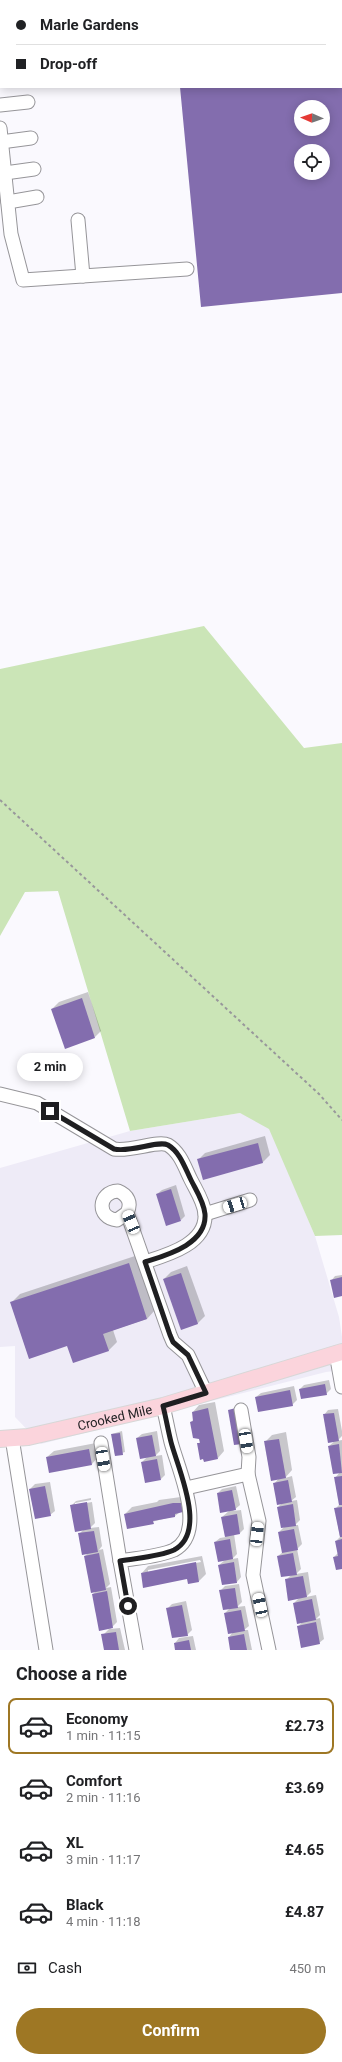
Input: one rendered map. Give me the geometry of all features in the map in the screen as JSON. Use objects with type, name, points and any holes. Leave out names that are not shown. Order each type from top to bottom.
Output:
[{"type":"main road","name":"Crooked Mile","points":[[6,1439],[28,1437],[163,1406],[339,1353]]},
{"type":"street","points":[[0,105],[28,102]]},
{"type":"street","points":[[0,128],[11,234],[23,280],[188,269]]},
{"type":"street","points":[[1,142],[31,138]]},
{"type":"street","points":[[5,173],[34,169]]},
{"type":"street","points":[[8,202],[37,197]]},
{"type":"street","points":[[78,220],[84,276]]},
{"type":"street","points":[[0,1094],[37,1102],[114,1149],[123,1151],[160,1143],[168,1145],[179,1155],[200,1197],[205,1214],[202,1227],[191,1242],[167,1255],[145,1262]]},
{"type":"street","points":[[205,1214],[250,1200]]},
{"type":"street","points":[[128,1213],[173,1342],[188,1355],[206,1393]]},
{"type":"street","points":[[339,1353],[342,1387]]},
{"type":"street","points":[[120,1561],[174,1550],[183,1542],[189,1529],[191,1518],[186,1488],[171,1442],[163,1406]]},
{"type":"street","points":[[241,1410],[249,1457],[248,1474],[259,1521],[253,1574],[269,1650]]},
{"type":"street","points":[[6,1439],[46,1650]]},
{"type":"street","points":[[100,1443],[136,1650]]},
{"type":"street","points":[[186,1488],[248,1474]]},
{"type":"path","points":[[0,800],[319,1094],[342,1120]]},
{"type":"shaded area","points":[[240,1113],[269,1126],[315,1236],[339,1317],[342,1337],[342,1370],[326,1372],[41,1444],[15,1417],[15,1346],[0,1347],[0,1168],[130,1131]]},
{"type":"green space","points":[[204,626],[304,748],[342,743],[342,1235],[315,1236],[269,1129],[240,1113],[130,1131],[58,891],[25,892],[0,936],[0,669]]},
{"type":"building","points":[[180,88],[342,88],[342,293],[201,307]]},
{"type":"building","points":[[82,998],[95,1038],[65,1049],[51,1009]]},
{"type":"building","points":[[258,1143],[263,1163],[203,1180],[197,1159]]},
{"type":"building","points":[[171,1189],[181,1221],[166,1226],[156,1194]]},
{"type":"building","points":[[129,1263],[147,1319],[103,1334],[109,1351],[73,1363],[67,1346],[29,1359],[10,1302]]},
{"type":"building","points":[[181,1273],[198,1324],[181,1330],[163,1279]]},
{"type":"building","points":[[342,1277],[342,1296],[334,1298],[330,1280]]},
{"type":"building","points":[[325,1384],[327,1395],[301,1399],[299,1389]]},
{"type":"building","points":[[290,1390],[293,1406],[258,1412],[255,1397]]},
{"type":"building","points":[[208,1408],[218,1459],[204,1462],[203,1459],[200,1460],[197,1443],[200,1443],[199,1439],[193,1438],[190,1422],[193,1421],[192,1412]]},
{"type":"building","points":[[236,1408],[242,1444],[234,1445],[228,1410]]},
{"type":"building","points":[[334,1413],[339,1441],[328,1443],[323,1414]]},
{"type":"building","points":[[120,1433],[123,1455],[115,1456],[111,1434]]},
{"type":"building","points":[[152,1435],[156,1456],[140,1459],[136,1438]]},
{"type":"building","points":[[279,1439],[286,1478],[271,1481],[264,1441]]},
{"type":"building","points":[[339,1444],[342,1473],[333,1474],[328,1446]]},
{"type":"building","points":[[89,1449],[92,1465],[49,1473],[46,1457]]},
{"type":"building","points":[[157,1459],[161,1480],[145,1483],[141,1462]]},
{"type":"building","points":[[342,1476],[342,1505],[339,1505],[334,1477]]},
{"type":"building","points":[[288,1480],[292,1502],[277,1505],[273,1483]]},
{"type":"building","points":[[45,1486],[51,1516],[35,1519],[29,1489]]},
{"type":"building","points":[[232,1490],[236,1510],[220,1513],[217,1493]]},
{"type":"building","points":[[87,1502],[91,1529],[75,1532],[70,1505]]},
{"type":"building","points":[[173,1503],[181,1503],[183,1512],[175,1514],[175,1517],[153,1521],[154,1524],[127,1529],[124,1514]]},
{"type":"building","points":[[293,1504],[296,1526],[281,1528],[277,1507]]},
{"type":"building","points":[[342,1507],[342,1537],[340,1537],[334,1508]]},
{"type":"building","points":[[237,1514],[240,1534],[225,1537],[221,1517]]},
{"type":"building","points":[[294,1529],[298,1550],[282,1553],[278,1532]]},
{"type":"building","points":[[94,1531],[98,1552],[82,1555],[78,1533]]},
{"type":"building","points":[[230,1539],[233,1559],[218,1562],[214,1542]]},
{"type":"building","points":[[342,1539],[342,1569],[336,1570],[333,1557],[338,1556],[335,1541]]},
{"type":"building","points":[[99,1553],[106,1590],[91,1593],[84,1556]]},
{"type":"building","points":[[293,1553],[297,1575],[281,1577],[277,1556]]},
{"type":"building","points":[[196,1562],[199,1582],[188,1584],[187,1579],[143,1588],[141,1573]]},
{"type":"building","points":[[234,1562],[237,1583],[222,1585],[218,1565]]},
{"type":"building","points":[[303,1576],[307,1597],[288,1601],[285,1579]]},
{"type":"building","points":[[235,1588],[238,1608],[223,1610],[219,1590]]},
{"type":"building","points":[[107,1591],[113,1628],[99,1631],[92,1594]]},
{"type":"building","points":[[312,1599],[316,1620],[297,1624],[293,1603]]},
{"type":"building","points":[[182,1605],[188,1636],[172,1638],[166,1608]]},
{"type":"building","points":[[241,1610],[245,1631],[228,1634],[224,1613]]},
{"type":"building","points":[[316,1622],[320,1644],[301,1648],[297,1626]]},
{"type":"building","points":[[116,1632],[119,1650],[104,1650],[101,1634]]},
{"type":"building","points":[[244,1634],[247,1650],[230,1650],[228,1637]]},
{"type":"building","points":[[189,1640],[191,1650],[175,1650],[174,1643]]},
{"type":"route","points":[[50,1111],[114,1149],[123,1151],[134,1150],[160,1143],[168,1145],[179,1155],[200,1197],[205,1214],[202,1227],[197,1236],[191,1242],[167,1255],[145,1262],[173,1342],[188,1355],[206,1393],[163,1406],[171,1442],[186,1488],[191,1518],[189,1529],[183,1542],[174,1550],[120,1561],[128,1606]]}]
